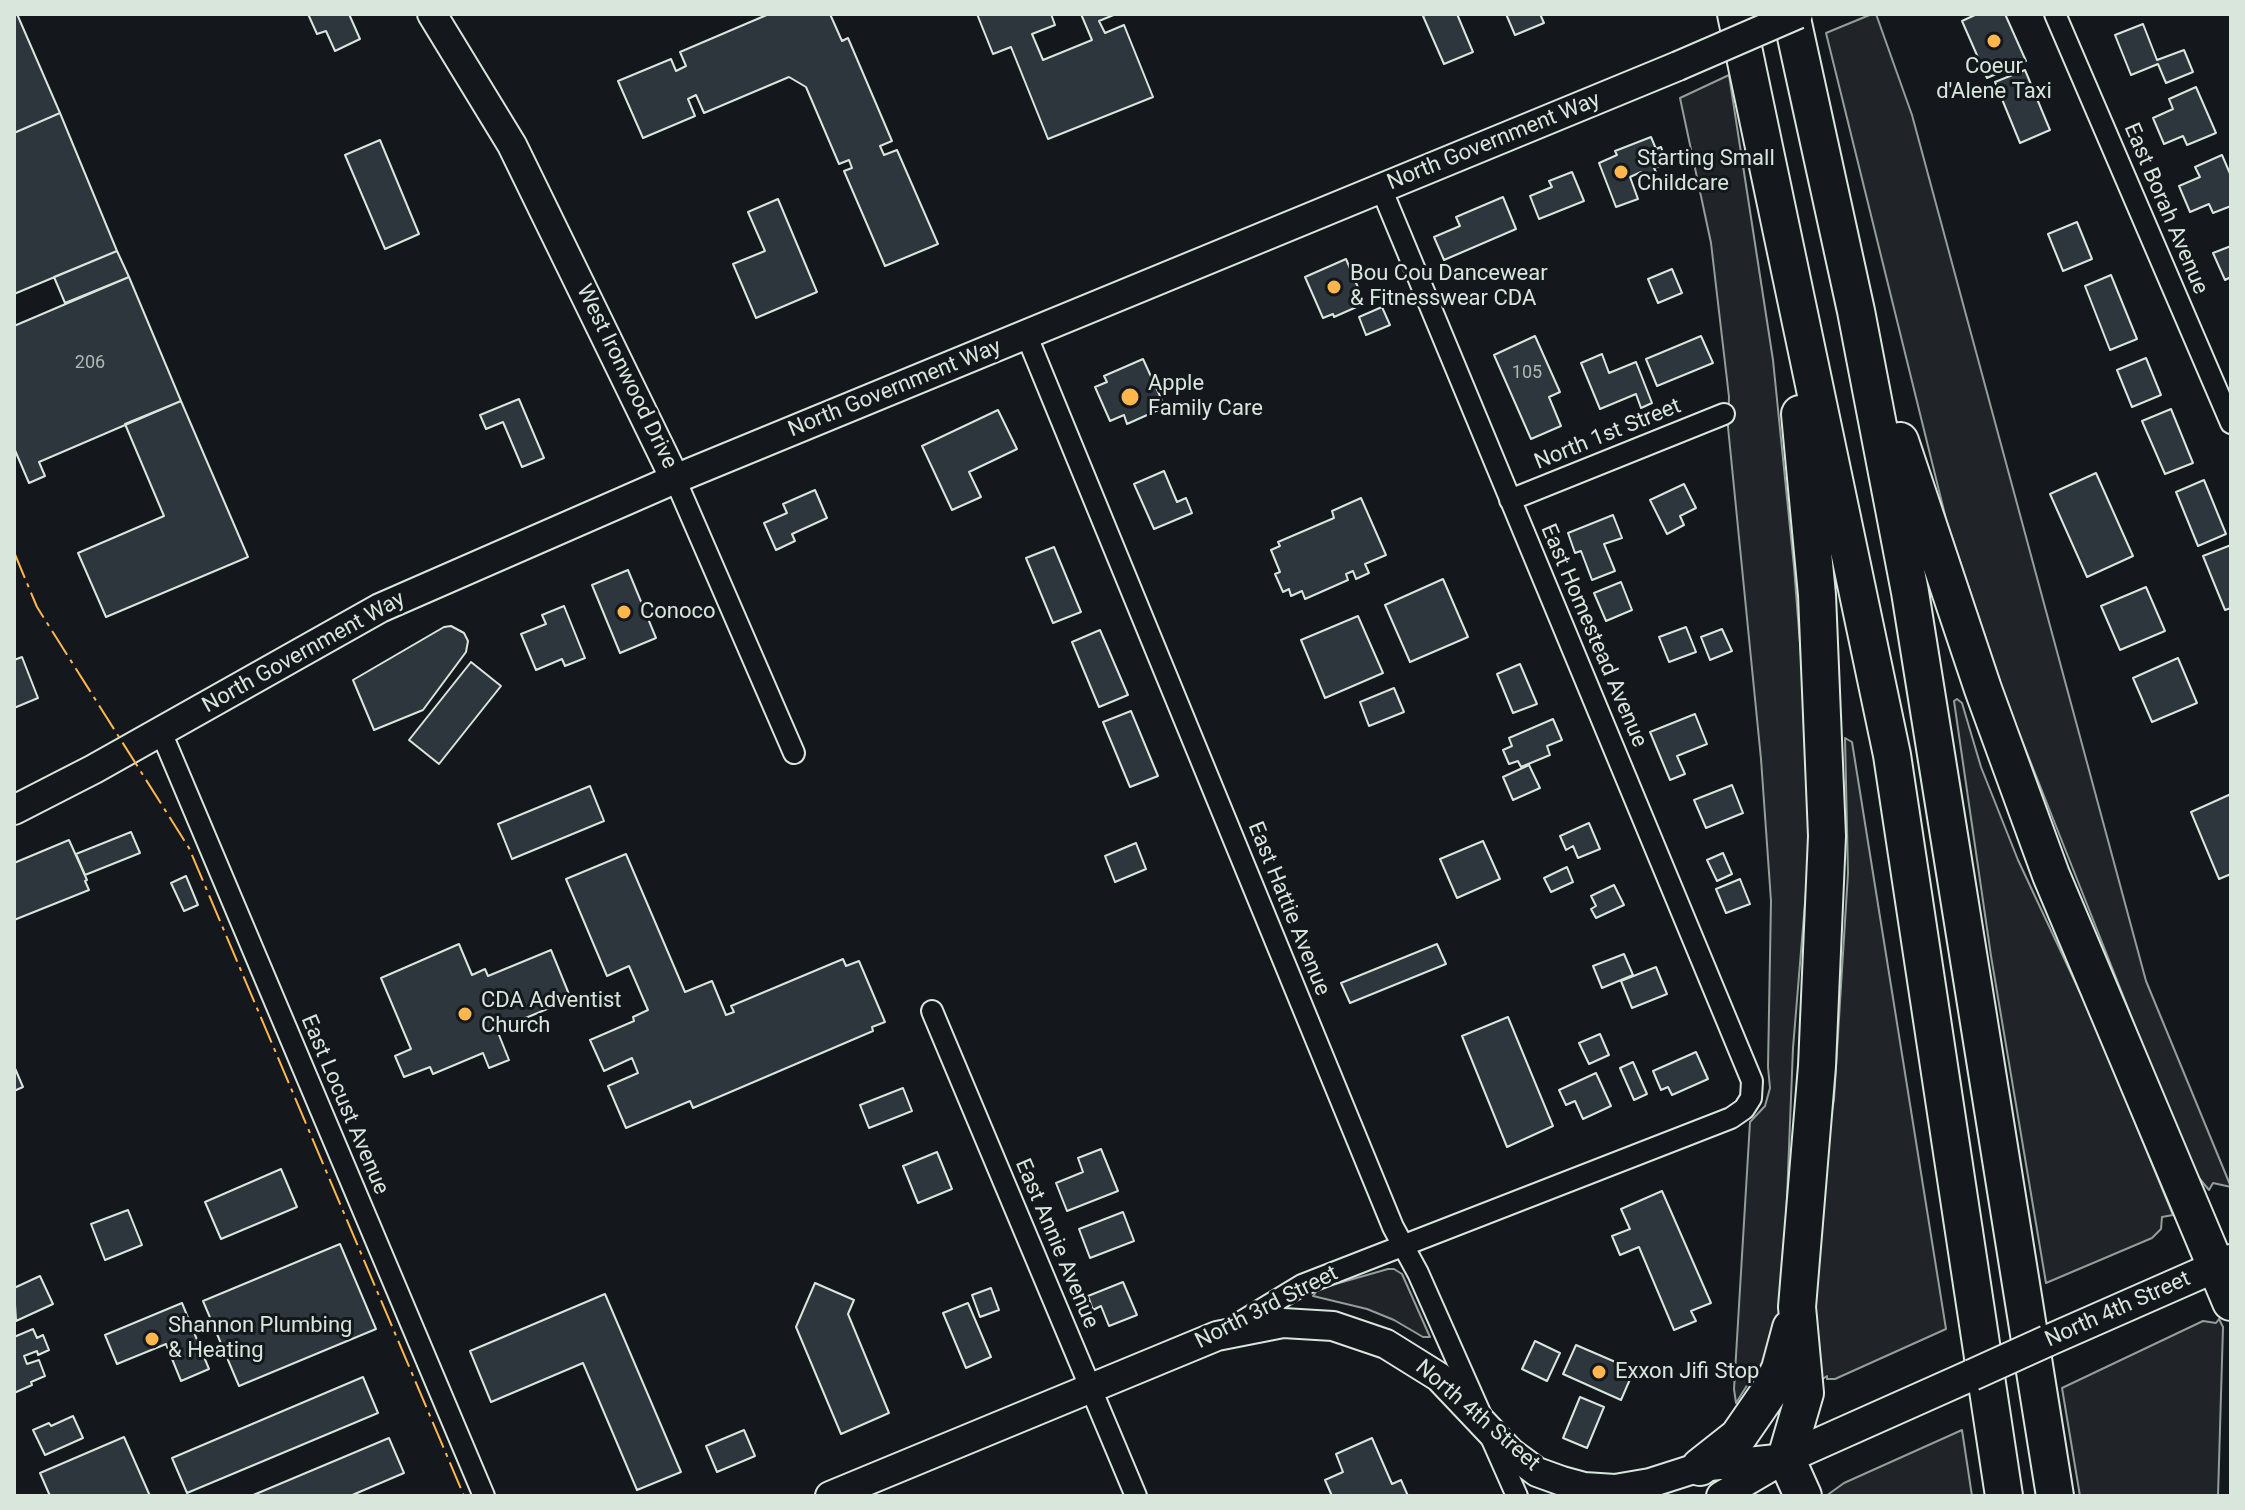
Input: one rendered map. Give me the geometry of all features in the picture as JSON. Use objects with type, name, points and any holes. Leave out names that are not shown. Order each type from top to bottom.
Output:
[{"type":"highway","points":[[1736,14],[1892,755],[2004,1496]]},
{"type":"highway","points":[[1791,14],[1856,311],[1910,592],[2055,1496]]},
{"type":"highway","points":[[1856,311],[1983,689],[2051,875],[2223,1264],[2231,1302]]},
{"type":"highway","points":[[1799,321],[1800,424],[1817,595],[1827,836],[1817,1066],[1797,1307],[1805,1393],[1786,1458],[1803,1496]]},
{"type":"highway","points":[[1700,1467],[1738,1437],[1769,1392],[1780,1369],[1797,1307]]},
{"type":"main road","name":"West Ironwood Drive","points":[[432,14],[512,145],[675,479]]},
{"type":"main road","name":"North Government Way","points":[[14,810],[161,732],[380,608],[675,479],[1798,14]]},
{"type":"main road","name":"North 4th Street","points":[[1721,1496],[1786,1458],[2223,1264]]},
{"type":"main road","name":"North 4th Street","points":[[1217,1336],[1283,1323],[1351,1330],[1386,1344],[1439,1377],[1510,1452],[1537,1472],[1584,1487],[1615,1489],[1650,1483],[1700,1467],[1786,1458]]},
{"type":"main road","name":"North 3rd Street","points":[[830,1496],[1217,1336]]},
{"type":"street","name":"East Borah Avenue","points":[[2055,14],[2231,423]]},
{"type":"street","name":"East Homestead Avenue","points":[[1381,188],[1752,1081],[1748,1104]]},
{"type":"street","name":"East Hattie Avenue","points":[[1026,334],[1393,1227],[1404,1245],[1517,1496]]},
{"type":"street","name":"North 1st Street","points":[[1510,500],[1724,414]]},
{"type":"street","name":"West Ironwood Drive","points":[[675,479],[794,753]]},
{"type":"street","name":"East Locust Avenue","points":[[161,732],[484,1496]]},
{"type":"street","name":"East Annie Avenue","points":[[932,1011],[1136,1496]]},
{"type":"street","name":"North 3rd Street","points":[[1217,1336],[1302,1285],[1731,1118],[1748,1104]]},
{"type":"shaded area","points":[[1876,14],[1912,115],[2146,981],[2231,1187],[2213,1183],[2209,1190],[2194,1172],[2187,1157],[2008,705],[1946,519],[1826,33]]},
{"type":"shaded area","points":[[1729,75],[1773,360],[1808,746],[1808,867],[1793,1048],[1784,1273],[1776,1343],[1766,1371],[1758,1368],[1736,1403],[1734,1389],[1750,1122],[1765,1106],[1770,1088],[1771,901],[1761,759],[1728,427],[1729,397],[1711,243],[1680,98]]},
{"type":"shaded area","points":[[1957,699],[1962,703],[1981,767],[2018,860],[2092,1018],[2173,1215],[2162,1217],[2161,1229],[2152,1238],[2046,1283],[1991,956],[1954,701]]},
{"type":"shaded area","points":[[1845,738],[1852,742],[1946,1329],[1835,1379],[1827,1379],[1827,1376],[1818,1382],[1814,1308],[1820,1182],[1834,1099],[1848,873]]},
{"type":"shaded area","points":[[1388,1269],[1402,1274],[1430,1337],[1423,1337],[1367,1309],[1313,1296],[1318,1289]]},
{"type":"shaded area","points":[[2219,1319],[2223,1327],[2218,1496],[2080,1496],[2062,1388],[2203,1321],[2216,1323]]},
{"type":"shaded area","points":[[1962,1430],[1972,1496],[1826,1496],[1844,1483]]},
{"type":"building","points":[[14,14],[17,14],[60,113],[14,133]]},
{"type":"building","points":[[308,14],[349,14],[360,39],[335,51],[326,31],[317,34]]},
{"type":"building","points":[[769,14],[830,14],[842,41],[848,38],[892,141],[880,146],[884,155],[897,150],[938,244],[885,266],[844,171],[852,168],[849,160],[839,164],[806,87],[789,77],[704,113],[696,95],[688,99],[695,116],[643,138],[618,81],[671,59],[676,71],[686,66],[680,52]]},
{"type":"building","points":[[977,14],[1051,14],[1055,25],[1032,34],[1043,60],[1092,40],[1081,14],[1116,14],[1099,21],[1105,33],[1124,25],[1153,97],[1048,139],[1011,47],[993,54]]},
{"type":"building","points":[[1457,14],[1473,52],[1444,64],[1423,16]]},
{"type":"building","points":[[1506,14],[1540,14],[1544,23],[1515,35]]},
{"type":"building","name":"Coeur d'Alene Taxi","points":[[1977,14],[2005,14],[2026,61],[1987,78],[1962,21]]},
{"type":"building","points":[[2143,24],[2157,60],[2184,50],[2193,72],[2166,83],[2158,64],[2131,75],[2115,35]]},
{"type":"building","points":[[2025,70],[2050,130],[2020,143],[1995,82]]},
{"type":"building","points":[[2196,87],[2216,133],[2187,145],[2183,136],[2164,144],[2153,118],[2173,109],[2169,99]]},
{"type":"building","points":[[60,113],[117,251],[14,294],[14,133]]},
{"type":"building","name":"Starting Small Childcare","points":[[1651,137],[1656,149],[1661,147],[1667,163],[1654,168],[1656,172],[1643,178],[1641,172],[1630,177],[1638,199],[1616,207],[1599,163],[1617,155],[1615,151]]},
{"type":"building","points":[[380,140],[419,234],[385,249],[345,155]]},
{"type":"building","points":[[2222,155],[2231,176],[2231,206],[2213,213],[2209,204],[2190,212],[2179,186],[2200,177],[2195,167]]},
{"type":"building","points":[[1572,172],[1584,201],[1539,219],[1530,196],[1552,187],[1549,181]]},
{"type":"building","points":[[1503,197],[1516,229],[1444,260],[1434,237],[1460,226],[1456,217]]},
{"type":"building","points":[[778,199],[817,292],[756,318],[733,264],[765,251],[748,212]]},
{"type":"building","points":[[2077,222],[2092,259],[2063,271],[2048,234]]},
{"type":"building","points":[[2231,246],[2231,277],[2225,280],[2213,253]]},
{"type":"building","points":[[117,251],[129,277],[65,303],[54,277]]},
{"type":"building","name":"Bou Cou Dancewear & Fitnesswear CDA","points":[[1346,259],[1362,297],[1359,300],[1361,305],[1334,317],[1333,314],[1323,318],[1305,277]]},
{"type":"building","points":[[1672,269],[1682,293],[1658,303],[1648,279]]},
{"type":"building","points":[[2111,275],[2137,339],[2110,350],[2085,286]]},
{"type":"building","points":[[129,277],[181,401],[39,462],[45,476],[29,483],[14,448],[14,326]]},
{"type":"building","points":[[1382,307],[1390,325],[1366,335],[1359,317]]},
{"type":"building","points":[[1535,336],[1560,392],[1549,397],[1561,426],[1531,439],[1494,355]]},
{"type":"building","points":[[1701,336],[1713,363],[1657,386],[1646,359]]},
{"type":"building","points":[[1602,354],[1609,373],[1636,362],[1652,403],[1641,408],[1636,394],[1600,409],[1581,363]]},
{"type":"building","points":[[2146,358],[2161,395],[2132,407],[2117,370]]},
{"type":"building","name":"Apple Family Care","points":[[1143,359],[1165,407],[1127,424],[1124,415],[1110,421],[1095,387],[1107,382],[1104,376]]},
{"type":"building","points":[[519,399],[544,458],[522,467],[503,422],[486,429],[480,415]]},
{"type":"building","points":[[181,401],[248,557],[106,617],[78,553],[164,516],[125,424]]},
{"type":"building","points":[[2171,409],[2193,463],[2165,474],[2142,421]]},
{"type":"building","points":[[998,410],[1017,449],[969,472],[981,497],[952,510],[922,446]]},
{"type":"building","points":[[1164,471],[1177,502],[1186,498],[1192,513],[1154,529],[1134,484]]},
{"type":"building","points":[[2096,473],[2133,556],[2087,577],[2050,494]]},
{"type":"building","points":[[2204,480],[2226,534],[2198,546],[2176,492]]},
{"type":"building","points":[[1684,484],[1696,508],[1680,516],[1684,525],[1667,534],[1650,500]]},
{"type":"building","points":[[815,490],[827,518],[792,534],[795,541],[776,550],[764,523],[787,513],[783,504]]},
{"type":"building","points":[[1361,498],[1386,555],[1365,564],[1369,573],[1356,579],[1353,571],[1346,574],[1348,580],[1305,599],[1302,591],[1291,596],[1289,589],[1283,592],[1275,574],[1280,572],[1271,550],[1280,546],[1278,542],[1334,518],[1332,511]]},
{"type":"building","points":[[1613,515],[1622,538],[1604,544],[1615,571],[1592,580],[1581,551],[1575,553],[1568,533]]},
{"type":"building","points":[[2231,545],[2231,608],[2225,610],[2203,556]]},
{"type":"building","points":[[1054,547],[1081,612],[1053,623],[1026,558]]},
{"type":"building","name":"Conoco","points":[[628,570],[656,638],[620,653],[592,585]]},
{"type":"building","points":[[1443,579],[1468,637],[1410,662],[1385,605]]},
{"type":"building","points":[[1621,582],[1632,610],[1606,621],[1594,593]]},
{"type":"building","points":[[2146,587],[2165,631],[2120,650],[2101,606]]},
{"type":"building","name":"Conoco","points":[[564,606],[585,658],[565,666],[562,659],[536,670],[521,634],[546,624],[542,615]]},
{"type":"building","points":[[1358,616],[1383,673],[1325,698],[1301,640]]},
{"type":"building","points":[[451,626],[464,633],[468,641],[466,652],[423,710],[374,730],[353,680],[444,627]]},
{"type":"building","points":[[1686,627],[1696,652],[1669,662],[1659,637]]},
{"type":"building","points":[[1722,629],[1732,651],[1710,660],[1701,637]]},
{"type":"building","points":[[1100,630],[1128,695],[1099,707],[1072,642]]},
{"type":"building","points":[[22,657],[38,698],[14,708],[14,660]]},
{"type":"building","points":[[2178,658],[2197,703],[2152,722],[2133,678]]},
{"type":"building","points":[[471,662],[501,686],[439,764],[409,740]]},
{"type":"building","points":[[1520,664],[1537,704],[1513,713],[1497,674]]},
{"type":"building","points":[[1394,688],[1404,712],[1369,726],[1360,702]]},
{"type":"building","points":[[1131,711],[1158,776],[1130,787],[1103,722]]},
{"type":"building","points":[[1695,714],[1707,744],[1677,756],[1685,774],[1670,780],[1650,732]]},
{"type":"building","points":[[1553,719],[1562,740],[1547,746],[1550,755],[1521,767],[1518,761],[1509,764],[1503,750],[1512,746],[1509,738]]},
{"type":"building","points":[[1529,765],[1540,788],[1513,800],[1503,777]]},
{"type":"building","points":[[1732,785],[1743,813],[1706,828],[1694,800]]},
{"type":"building","points":[[590,786],[604,821],[512,859],[498,824]]},
{"type":"building","points":[[2231,794],[2231,874],[2219,879],[2191,812]]},
{"type":"building","points":[[1589,823],[1600,849],[1578,858],[1573,846],[1566,850],[1560,836]]},
{"type":"building","points":[[131,832],[140,853],[85,875],[76,854]]},
{"type":"building","points":[[69,840],[89,890],[14,920],[14,863]]},
{"type":"building","points":[[1483,841],[1500,879],[1457,898],[1440,859]]},
{"type":"building","points":[[1136,843],[1146,869],[1115,882],[1105,856]]},
{"type":"building","points":[[1723,853],[1732,874],[1717,881],[1707,860]]},
{"type":"building","points":[[626,854],[685,992],[712,981],[726,1015],[734,1012],[731,1006],[843,959],[846,966],[859,961],[885,1022],[872,1027],[873,1031],[693,1108],[690,1101],[626,1128],[608,1086],[638,1073],[632,1058],[604,1071],[590,1040],[634,1021],[633,1017],[648,1010],[629,966],[607,976],[566,879]]},
{"type":"building","points":[[1567,867],[1573,882],[1551,892],[1544,878]]},
{"type":"building","points":[[186,876],[198,905],[184,911],[171,883]]},
{"type":"building","points":[[1740,879],[1750,904],[1726,913],[1716,889]]},
{"type":"building","points":[[1614,885],[1624,905],[1596,918],[1591,909],[1596,906],[1591,896]]},
{"type":"building","name":"CDA Adventist Church","points":[[459,944],[472,975],[485,969],[488,976],[551,950],[571,999],[497,1030],[509,1060],[489,1068],[483,1053],[433,1074],[430,1067],[404,1077],[395,1056],[411,1049],[381,978]]},
{"type":"building","points":[[1437,944],[1446,964],[1350,1003],[1341,983]]},
{"type":"building","points":[[1624,954],[1633,975],[1602,988],[1593,966]]},
{"type":"building","points":[[1656,967],[1667,994],[1632,1008],[1621,981]]},
{"type":"building","points":[[1508,1017],[1553,1126],[1507,1147],[1462,1036]]},
{"type":"building","points":[[1600,1034],[1609,1055],[1589,1064],[1579,1043]]},
{"type":"building","points":[[1696,1052],[1708,1079],[1672,1095],[1668,1087],[1661,1090],[1653,1071]]},
{"type":"building","points":[[1633,1062],[1647,1094],[1634,1100],[1620,1068]]},
{"type":"building","points":[[14,1066],[23,1087],[14,1091]]},
{"type":"building","points":[[1596,1073],[1611,1106],[1583,1119],[1575,1101],[1566,1105],[1559,1090]]},
{"type":"building","points":[[903,1088],[912,1111],[869,1128],[860,1105]]},
{"type":"building","points":[[1101,1149],[1118,1191],[1067,1211],[1056,1183],[1083,1172],[1078,1158]]},
{"type":"building","points":[[937,1152],[952,1189],[918,1203],[903,1166]]},
{"type":"building","points":[[281,1169],[297,1207],[221,1239],[205,1202]]},
{"type":"building","points":[[1662,1191],[1711,1303],[1691,1311],[1696,1321],[1674,1330],[1639,1247],[1620,1255],[1612,1236],[1630,1229],[1621,1209]]},
{"type":"building","points":[[128,1210],[142,1245],[105,1260],[91,1224]]},
{"type":"building","points":[[1123,1212],[1134,1241],[1090,1258],[1079,1229]]},
{"type":"building","points":[[340,1244],[376,1329],[239,1386],[203,1301]]},
{"type":"building","points":[[40,1276],[53,1304],[16,1321],[14,1288]]},
{"type":"building","points":[[1123,1282],[1137,1315],[1109,1326],[1101,1306],[1093,1310],[1088,1296]]},
{"type":"building","points":[[815,1283],[854,1300],[848,1314],[889,1413],[841,1434],[796,1327]]},
{"type":"building","points":[[991,1288],[999,1310],[980,1317],[972,1295]]},
{"type":"building","points":[[605,1294],[681,1472],[637,1490],[583,1363],[491,1402],[470,1351]]},
{"type":"building","name":"Shannon Plumbing & Heating","points":[[182,1303],[209,1369],[181,1381],[166,1344],[117,1364],[105,1335]]},
{"type":"building","points":[[968,1303],[991,1357],[966,1368],[943,1313]]},
{"type":"building","points":[[33,1329],[37,1338],[43,1335],[49,1350],[24,1356],[27,1364],[39,1360],[45,1376],[14,1393],[14,1337]]},
{"type":"building","points":[[1535,1341],[1560,1353],[1547,1381],[1522,1369]]},
{"type":"building","name":"Exxon Jifi Stop","points":[[1576,1345],[1634,1370],[1621,1400],[1563,1374]]},
{"type":"building","points":[[363,1377],[378,1413],[187,1493],[172,1458]]},
{"type":"building","points":[[1580,1397],[1604,1407],[1587,1448],[1563,1438]]},
{"type":"building","points":[[73,1416],[83,1438],[45,1455],[33,1430]]},
{"type":"building","points":[[744,1430],[755,1456],[717,1472],[706,1446]]},
{"type":"building","points":[[124,1437],[150,1496],[50,1496],[40,1473]]},
{"type":"building","points":[[389,1438],[404,1473],[350,1496],[251,1496]]},
{"type":"building","points":[[1372,1438],[1392,1484],[1401,1480],[1408,1496],[1332,1496],[1325,1480],[1343,1472],[1336,1454]]},
{"type":"power","points":[[14,552],[37,607],[189,848],[464,1496]]},
{"type":"place","name":"Coeur d'Alene Taxi","points":[[1994,41]]},
{"type":"place","name":"Starting Small Childcare","points":[[1621,172]]},
{"type":"place","name":"Bou Cou Dancewear & Fitnesswear CDA","points":[[1334,287]]},
{"type":"place","name":"Apple Family Care","points":[[1130,397]]},
{"type":"place","name":"Conoco","points":[[624,612]]},
{"type":"place","name":"CDA Adventist Church","points":[[465,1014]]},
{"type":"place","name":"Shannon Plumbing & Heating","points":[[152,1339]]},
{"type":"place","name":"Exxon Jifi Stop","points":[[1599,1372]]}]
